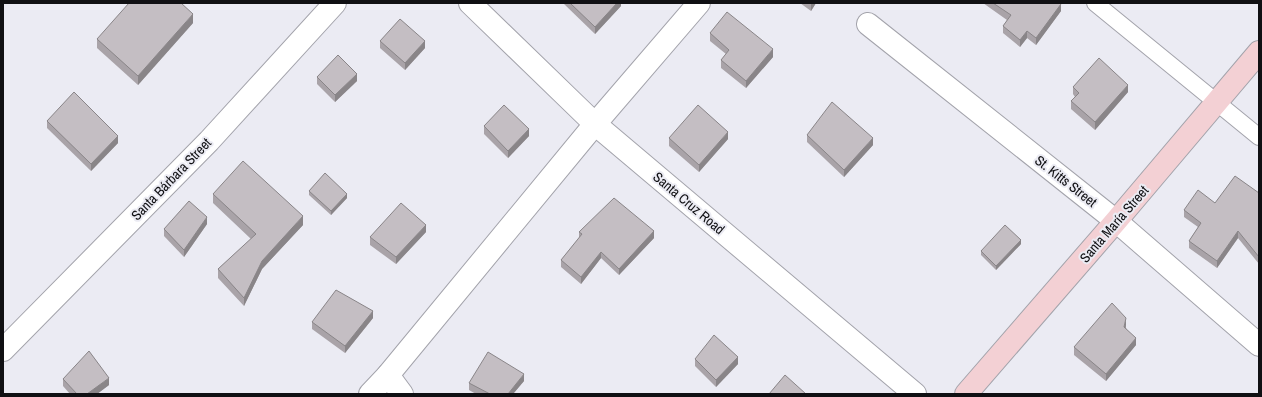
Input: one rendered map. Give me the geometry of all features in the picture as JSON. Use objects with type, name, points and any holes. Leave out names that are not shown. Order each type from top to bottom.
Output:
[{"type":"street","name":"Santa Bárbara Street","points":[[3,350],[209,141],[335,3]]},
{"type":"street","name":"Santa Cruz Road","points":[[470,3],[595,124],[915,394]]},
{"type":"street","points":[[370,394],[388,375],[595,124],[699,3]]},
{"type":"street","name":"St. Kitts Street","points":[[868,24],[1116,221],[1259,345]]},
{"type":"street","name":"Santa María Street","points":[[966,394],[1116,221],[1259,52]]},
{"type":"street","points":[[388,375],[402,394]]},
{"type":"lane","points":[[1095,3],[1259,137]]},
{"type":"building","points":[[129,3],[181,3],[193,14],[138,76],[97,39]]},
{"type":"building","points":[[570,3],[617,3],[595,27]]},
{"type":"building","points":[[993,3],[1061,4],[1036,38],[1027,31],[1020,40],[1003,26],[1011,15]]},
{"type":"building","points":[[727,12],[773,49],[746,81],[721,60],[729,50],[710,33]]},
{"type":"building","points":[[400,19],[425,41],[405,63],[380,41]]},
{"type":"building","points":[[338,55],[357,74],[335,95],[317,77]]},
{"type":"building","points":[[1099,58],[1128,85],[1095,122],[1071,101],[1079,93],[1073,87]]},
{"type":"building","points":[[74,92],[118,136],[91,164],[47,121]]},
{"type":"building","points":[[832,102],[873,138],[844,170],[807,135]]},
{"type":"building","points":[[504,105],[529,129],[508,151],[484,126]]},
{"type":"building","points":[[698,105],[728,132],[699,165],[669,138]]},
{"type":"building","points":[[243,161],[303,216],[262,261],[244,298],[218,269],[256,234],[213,194]]},
{"type":"building","points":[[325,173],[347,194],[331,211],[309,191]]},
{"type":"building","points":[[1235,176],[1259,193],[1259,257],[1238,231],[1217,261],[1189,241],[1201,223],[1184,210],[1198,190],[1215,203]]},
{"type":"building","points":[[614,198],[654,231],[619,269],[601,252],[581,277],[561,260],[582,234],[579,232]]},
{"type":"building","points":[[189,201],[207,217],[184,250],[164,229]]},
{"type":"building","points":[[401,203],[426,225],[396,257],[370,237]]},
{"type":"building","points":[[1005,225],[1021,240],[996,266],[981,251]]},
{"type":"building","points":[[336,290],[373,311],[345,346],[312,322]]},
{"type":"building","points":[[1112,303],[1126,318],[1124,327],[1136,338],[1106,374],[1074,347]]},
{"type":"building","points":[[714,335],[738,357],[716,380],[695,359]]},
{"type":"building","points":[[89,351],[109,378],[87,394],[77,394],[63,379]]},
{"type":"building","points":[[488,352],[524,374],[508,394],[490,394],[469,383]]},
{"type":"building","points":[[785,375],[806,394],[769,394]]}]
